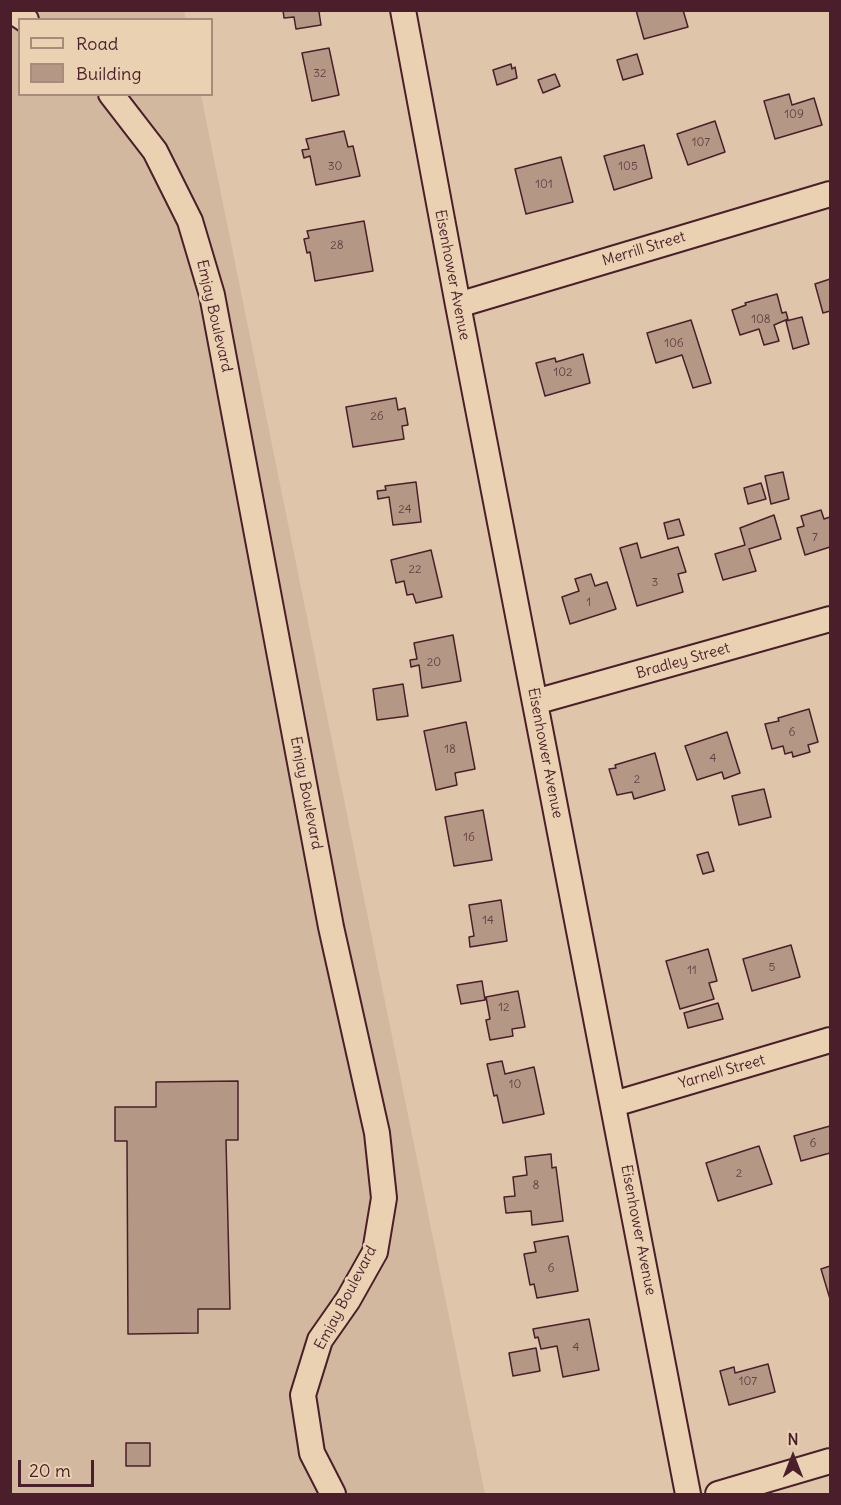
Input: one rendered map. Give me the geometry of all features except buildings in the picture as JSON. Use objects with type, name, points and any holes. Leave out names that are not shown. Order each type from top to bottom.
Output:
[{"type":"street","name":"Eisenhower Avenue","points":[[403,10],[688,1494]]},
{"type":"street","name":"Emjay Boulevard","points":[[113,96],[155,151],[190,221],[212,295],[331,927],[377,1133],[384,1198],[375,1252],[348,1300],[320,1340],[303,1395],[312,1453],[333,1494]]},
{"type":"street","name":"Merrill Street","points":[[458,305],[831,194]]},
{"type":"street","name":"Bradley Street","points":[[535,702],[831,619]]},
{"type":"street","name":"Yarnell Street","points":[[614,1104],[831,1040]]},
{"type":"street","points":[[718,1494],[831,1461]]},
{"type":"shaded area","points":[[10,11],[184,11],[186,18],[18,18],[18,96],[201,96],[485,1494],[11,1494]]}]
